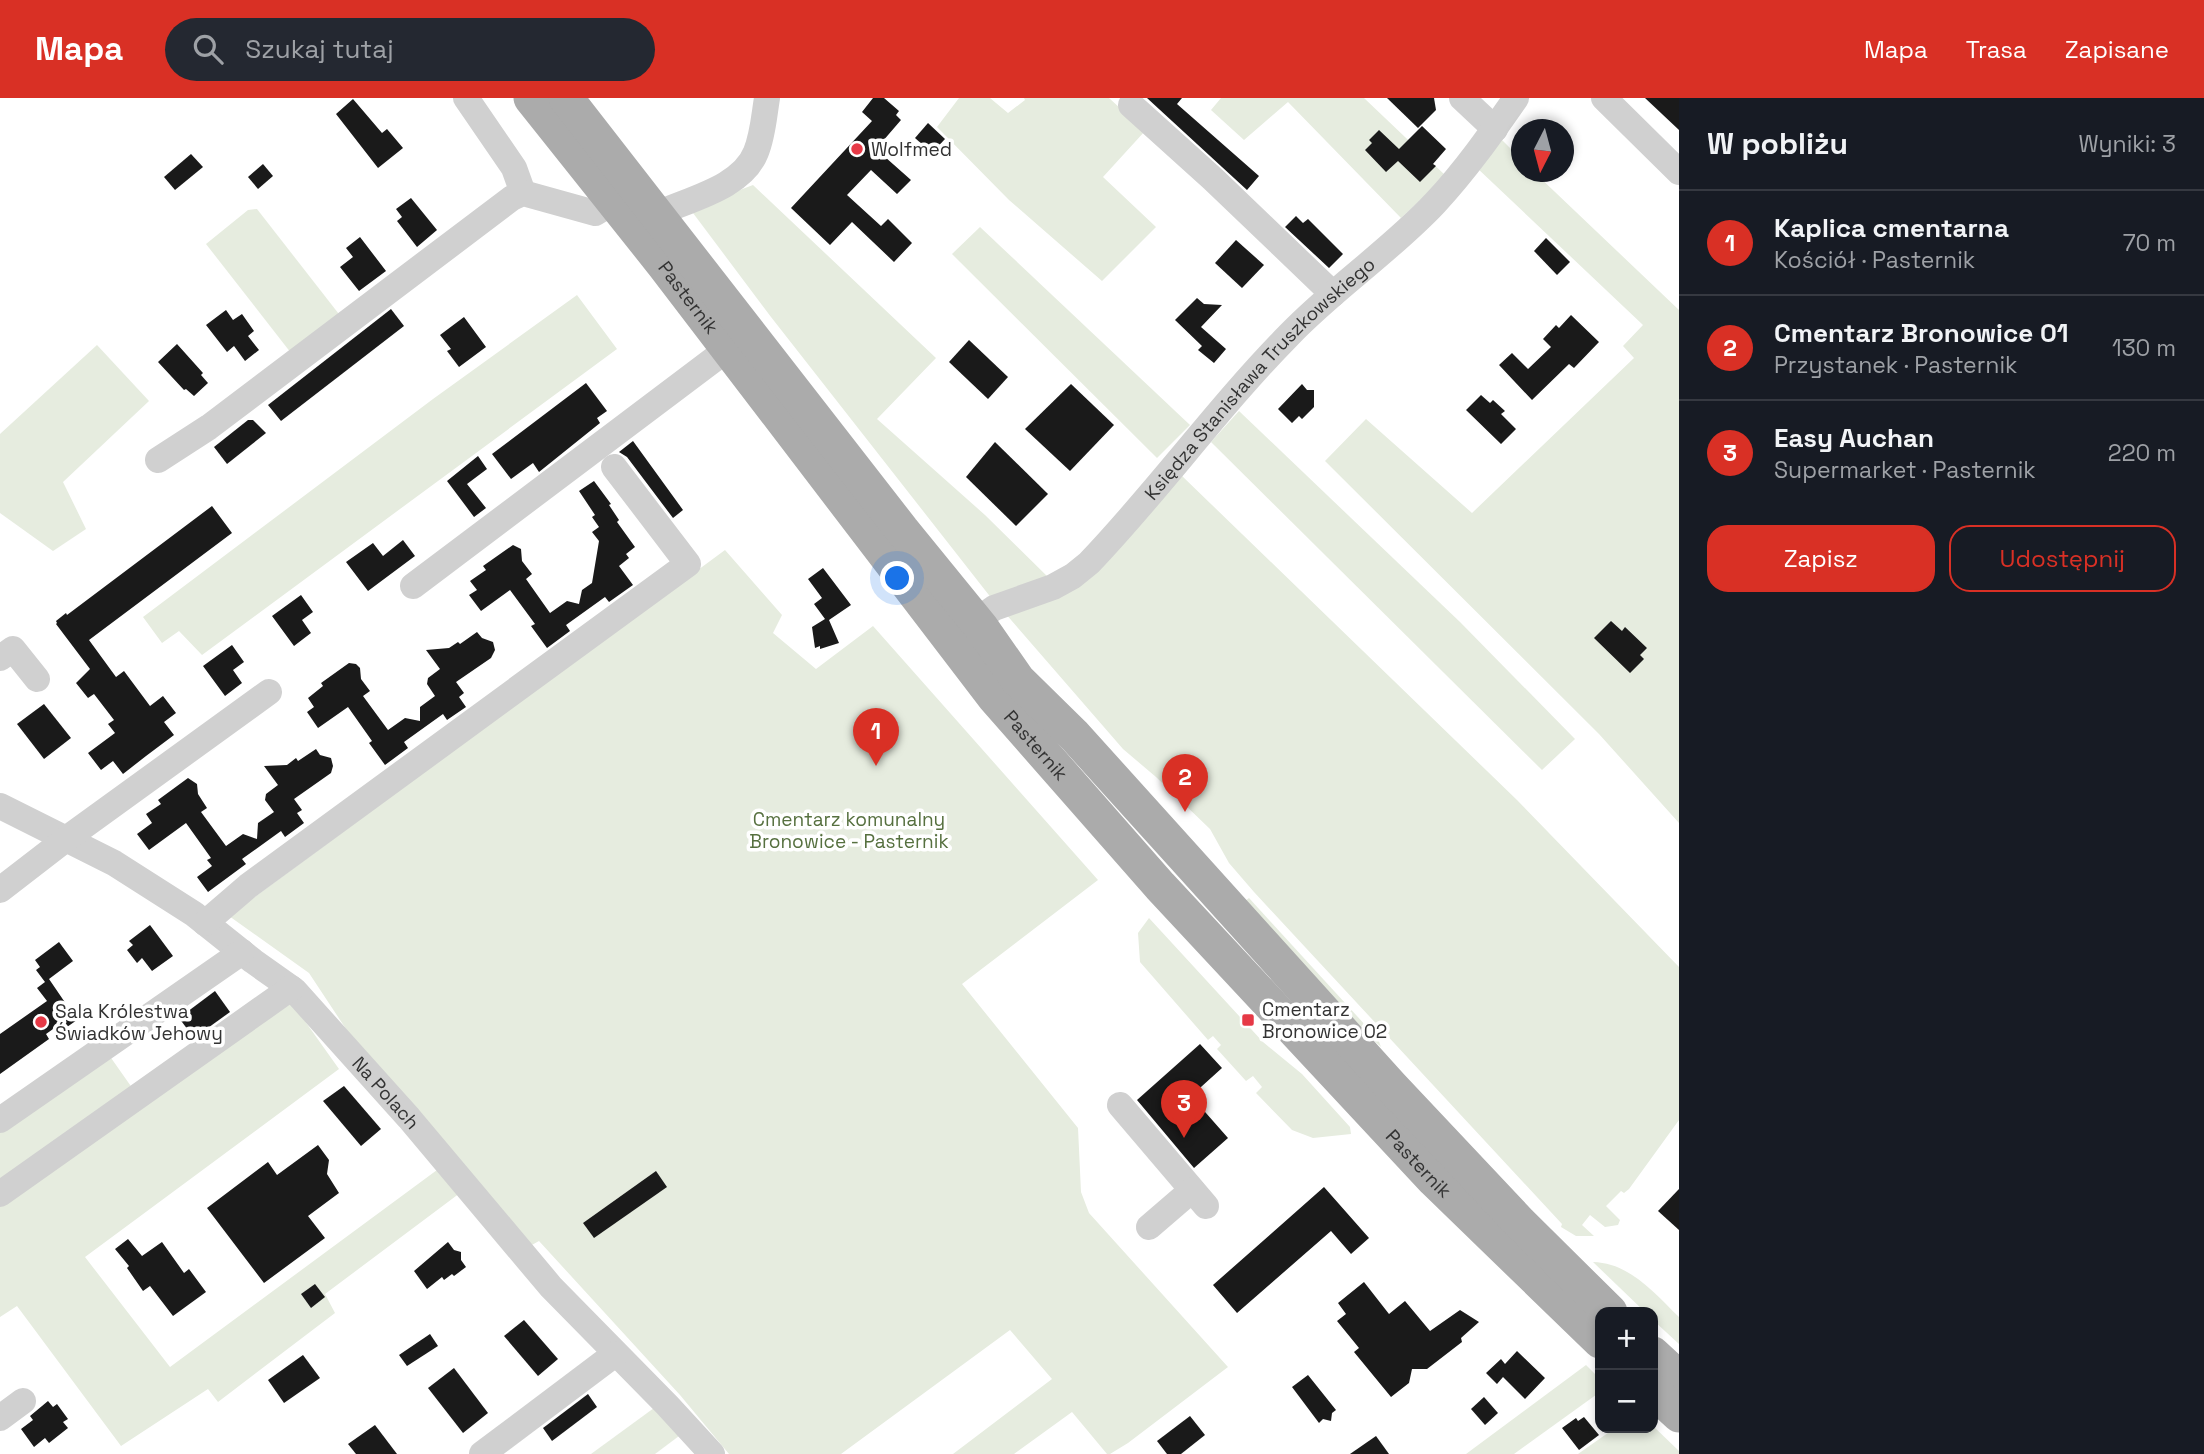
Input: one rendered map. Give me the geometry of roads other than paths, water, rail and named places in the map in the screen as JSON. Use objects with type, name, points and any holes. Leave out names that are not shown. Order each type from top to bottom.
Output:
[{"type":"main road","name":"Pasternik","points":[[531,98],[729,348],[909,598],[994,697],[1160,886],[1434,1180],[1595,1336]]},
{"type":"main road","name":"Pasternik","points":[[566,98],[894,520],[976,621],[1018,680],[1084,745],[1391,1086],[1520,1223],[1605,1307]]},
{"type":"main road","points":[[1658,1359],[1679,1378]]},
{"type":"main road","points":[[1658,1396],[1679,1415]]},
{"type":"street","points":[[466,98],[514,168],[523,193]]},
{"type":"street","points":[[656,214],[739,177],[756,153],[768,98]]},
{"type":"street","points":[[1462,98],[1495,129]]},
{"type":"street","name":"Księdza Stanisława Truszkowskiego","points":[[976,621],[994,608],[1053,587],[1089,563],[1182,458],[1253,372],[1292,332],[1434,204],[1495,129],[1516,98]]},
{"type":"street","points":[[1604,98],[1679,172]]},
{"type":"street","points":[[1131,105],[1333,294]]},
{"type":"street","points":[[158,460],[209,427],[502,206],[523,193],[595,213],[615,201]]},
{"type":"street","points":[[412,586],[729,348]]},
{"type":"street","points":[[205,923],[258,878],[688,564],[614,467]]},
{"type":"street","points":[[0,658],[13,649],[37,679]]},
{"type":"street","points":[[0,890],[269,692]]},
{"type":"street","name":"Na Polach","points":[[0,806],[114,863],[205,923],[291,988],[409,1118],[551,1287],[712,1454]]},
{"type":"street","points":[[0,1119],[242,952]]},
{"type":"street","points":[[0,1194],[291,988]]},
{"type":"street","points":[[1120,1105],[1199,1198],[1149,1227]]},
{"type":"street","points":[[482,1454],[615,1354]]},
{"type":"street","points":[[0,1418],[23,1401]]},
{"type":"place","name":"Wolfmed","points":[[857,149]]},
{"type":"place","name":"Kaplica cmentarna","points":[[876,766]]},
{"type":"place","name":"Cmentarz Bronowice 01","points":[[1185,812]]},
{"type":"place","name":"Cmentarz Bronowice 02","points":[[1248,1020]]},
{"type":"place","name":"Sala Królestwa Świadków Jehowy","points":[[41,1022]]},
{"type":"place","name":"Easy Auchan","points":[[1184,1138]]},
{"type":"park label","name":"Cmentarz komunalny Bronowice - Pasternik","points":[[849,830]]}]
